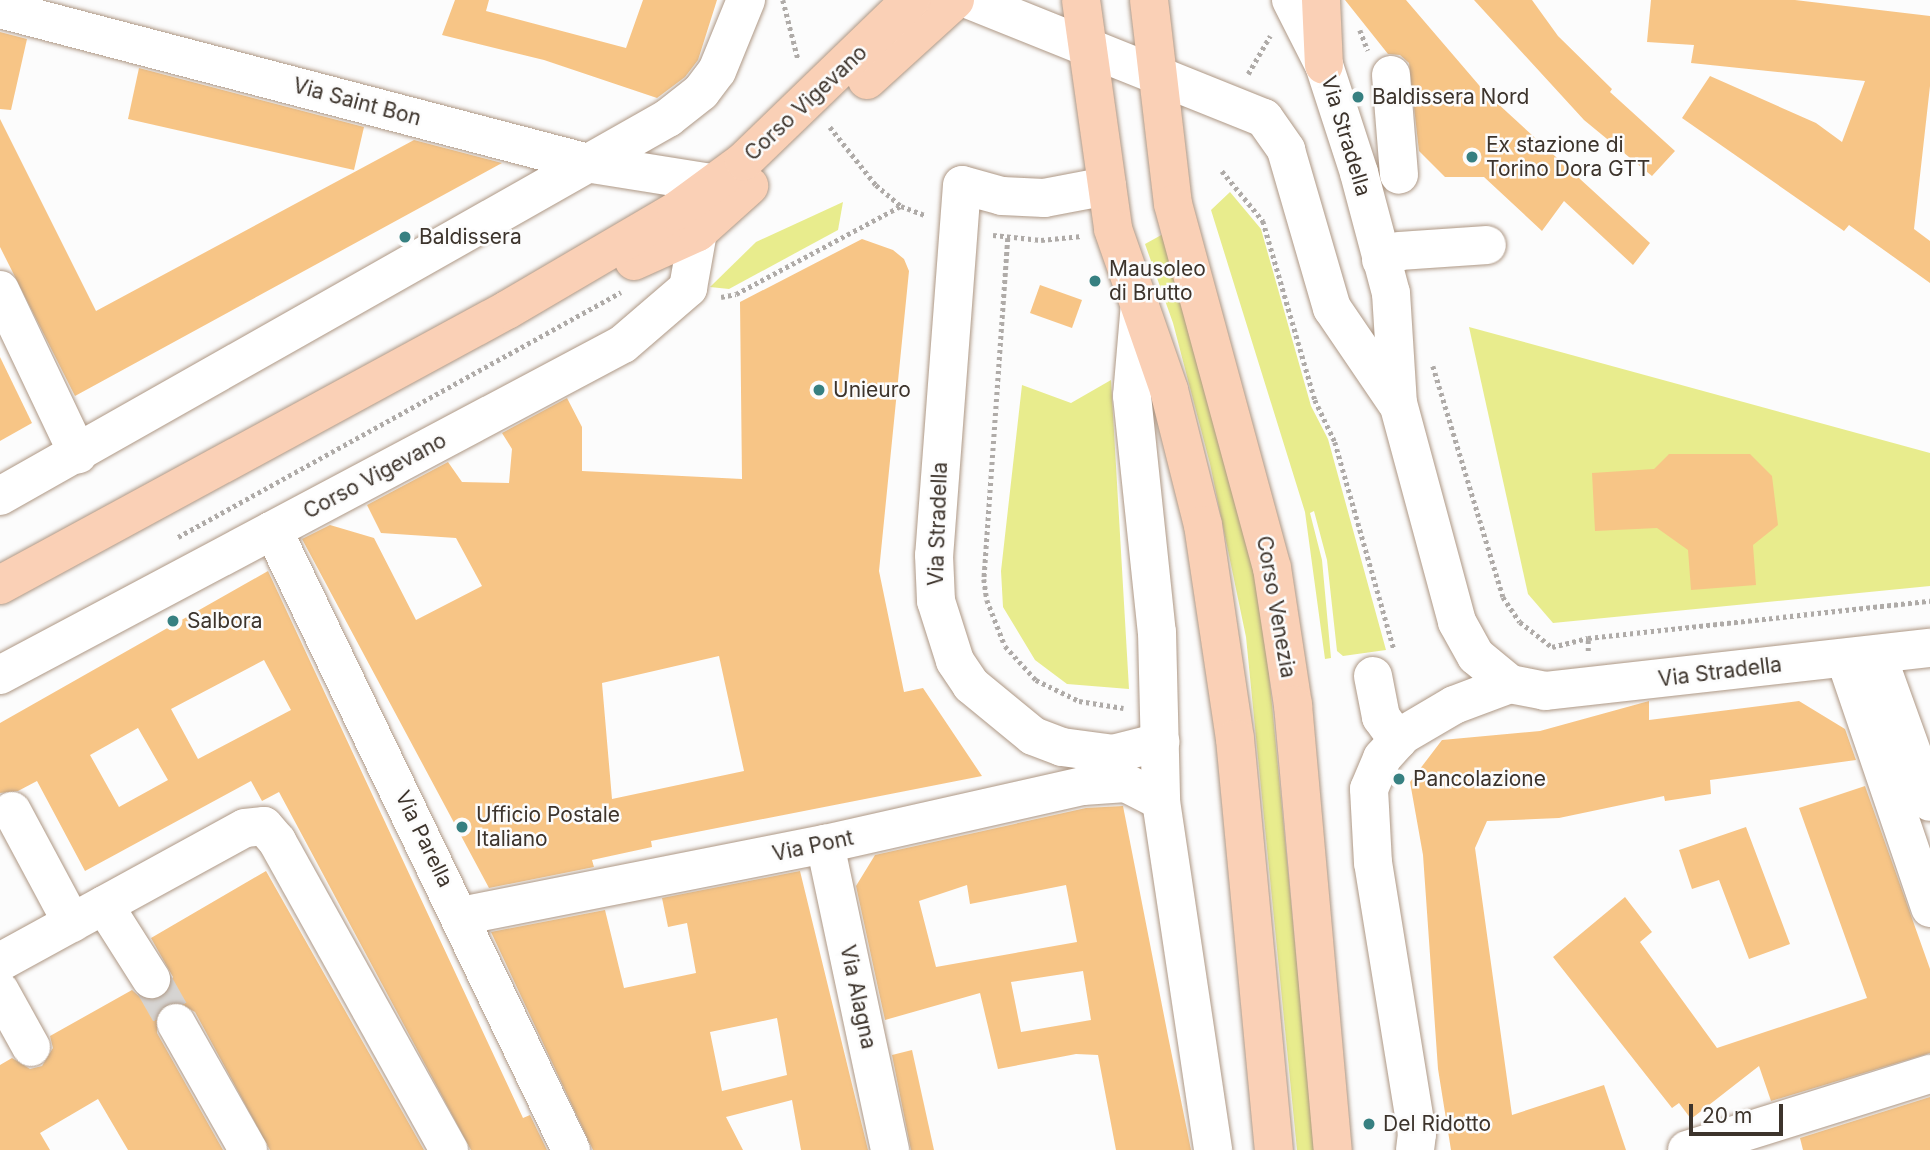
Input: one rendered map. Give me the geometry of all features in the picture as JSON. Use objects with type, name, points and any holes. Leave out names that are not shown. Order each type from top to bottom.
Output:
[{"type":"main road","name":"Corso Vigevano","points":[[514,305],[698,232],[818,107],[911,0]]},
{"type":"main road","name":"Corso Vigevano","points":[[0,585],[514,305],[717,184],[955,0]]},
{"type":"main road","points":[[1081,0],[1113,229],[1140,303],[1189,463],[1222,642],[1237,752],[1274,1150]]},
{"type":"main road","name":"Corso Venezia","points":[[1149,0],[1172,204],[1272,568],[1293,705],[1333,1150]]},
{"type":"main road","points":[[1321,0],[1324,65]]},
{"type":"street","points":[[0,496],[592,164],[668,118],[701,92],[717,71],[746,0]]},
{"type":"street","name":"Via Stradella","points":[[970,0],[1228,101],[1264,118],[1279,137],[1332,308],[1398,404]]},
{"type":"street","name":"Via Saint Bon","points":[[0,9],[592,164],[717,184]]},
{"type":"street","name":"Via Stradella","points":[[1282,15],[1324,65],[1391,293],[1398,404],[1457,622],[1476,656],[1510,684],[1545,691],[1930,648]]},
{"type":"street","points":[[1380,65],[1399,175]]},
{"type":"street","name":"Via Stradella","points":[[1107,186],[1044,198],[1002,196],[962,186],[934,555],[936,601],[955,661],[971,685],[1033,736],[1062,747],[1113,754],[1161,725]]},
{"type":"street","points":[[688,288],[698,232]]},
{"type":"street","points":[[1381,260],[1400,250],[1487,244]]},
{"type":"street","name":"Corso Vigevano","points":[[0,675],[623,344],[688,288]]},
{"type":"street","points":[[0,290],[78,454]]},
{"type":"street","points":[[1140,303],[1132,396],[1161,725],[1161,801],[1213,1150]]},
{"type":"street","name":"Via Parella","points":[[273,530],[461,916],[571,1150]]},
{"type":"street","points":[[1861,656],[1930,802]]},
{"type":"street","points":[[1861,656],[1930,908]]},
{"type":"street","points":[[1373,676],[1381,717],[1401,737]]},
{"type":"street","points":[[1415,1150],[1417,1134],[1373,863],[1369,789],[1382,758],[1401,737],[1454,705],[1510,684]]},
{"type":"street","points":[[1030,798],[1039,774],[1033,736]]},
{"type":"street","name":"Via Pont","points":[[461,916],[825,845],[1083,786],[1126,783],[1161,801]]},
{"type":"street","points":[[12,811],[72,923]]},
{"type":"street","points":[[0,962],[245,828],[264,826],[277,841],[449,1150]]},
{"type":"street","name":"Via Alagna","points":[[825,845],[890,1150]]},
{"type":"street","points":[[104,905],[151,979]]},
{"type":"street","points":[[0,991],[31,1047]]},
{"type":"street","points":[[176,1023],[248,1150]]},
{"type":"street","points":[[1687,1150],[1773,1135],[1930,1074]]},
{"type":"path","points":[[783,0],[789,34],[818,107],[876,185],[901,206],[957,226],[1008,238],[1041,240],[1113,229]]},
{"type":"path","points":[[1228,101],[1282,15]]},
{"type":"path","points":[[1353,20],[1380,65]]},
{"type":"path","points":[[688,288],[723,298],[736,294],[901,206]]},
{"type":"path","points":[[1008,238],[985,579],[994,624],[1018,663],[1054,691],[1161,725]]},
{"type":"path","points":[[170,541],[633,286]]},
{"type":"path","points":[[1430,358],[1503,597],[1520,622],[1552,647],[1588,638],[1930,601]]},
{"type":"path","points":[[1588,638],[1588,687]]},
{"type":"green space","points":[[1230,192],[1261,229],[1311,406],[1328,439],[1386,650],[1343,656],[1337,651],[1327,560],[1314,511],[1310,513],[1322,560],[1331,658],[1325,659],[1305,512],[1211,210]]},
{"type":"green space","points":[[843,202],[838,230],[729,289],[710,287],[756,242]]},
{"type":"green space","points":[[1165,233],[1251,552],[1267,653],[1315,1150],[1297,1150],[1246,637],[1210,464],[1173,323],[1145,244]]},
{"type":"green space","points":[[1469,327],[1930,453],[1930,586],[1553,623],[1528,594]]},
{"type":"green space","points":[[1111,380],[1129,689],[1067,684],[1035,660],[1003,607],[1001,571],[1022,385],[1071,403]]},
{"type":"building","points":[[455,0],[489,0],[486,11],[626,48],[643,0],[717,0],[698,60],[685,77],[657,98],[544,60],[442,35]]},
{"type":"building","points":[[1345,0],[1406,0],[1484,91],[1650,243],[1633,265],[1564,201],[1542,231],[1484,177],[1445,177],[1419,151],[1409,63],[1400,55],[1388,54]]},
{"type":"building","points":[[1474,0],[1532,0],[1558,36],[1612,89],[1610,92],[1675,151],[1652,176],[1584,120]]},
{"type":"building","points":[[1651,0],[1795,0],[1930,16],[1930,86],[1914,229],[1930,241],[1930,283],[1849,225],[1844,231],[1682,118],[1710,76],[1816,123],[1842,142],[1865,81],[1691,63],[1694,45],[1647,42]]},
{"type":"building","points":[[0,32],[27,39],[11,110],[0,109]]},
{"type":"building","points":[[139,68],[364,127],[354,170],[128,119]]},
{"type":"building","points":[[0,119],[96,311],[414,140],[502,163],[75,396],[0,247]]},
{"type":"building","points":[[862,239],[893,250],[904,259],[909,271],[879,571],[904,692],[923,688],[982,776],[651,841],[652,847],[592,860],[594,867],[489,888],[302,539],[330,525],[374,538],[416,620],[482,586],[456,538],[381,533],[367,505],[448,462],[462,482],[509,483],[512,449],[502,433],[567,398],[582,427],[582,471],[742,479],[740,302]],"holes":[[[719,656],[744,771],[612,799],[602,683]]]},
{"type":"building","points":[[1040,285],[1082,300],[1072,328],[1030,313]]},
{"type":"building","points":[[0,357],[32,423],[0,441]]},
{"type":"building","points":[[1669,454],[1750,454],[1772,476],[1778,525],[1753,545],[1756,585],[1691,590],[1688,550],[1657,528],[1595,531],[1592,473],[1654,469]]},
{"type":"building","points":[[268,571],[523,1118],[530,1115],[547,1150],[471,1150],[279,792],[262,801],[251,781],[85,871],[37,781],[18,791],[0,793],[0,723]],"holes":[[[264,660],[291,710],[198,759],[171,709]],[[138,728],[168,780],[119,807],[90,755]]]},
{"type":"building","points":[[1649,701],[1649,720],[1799,701],[1845,729],[1856,760],[1710,780],[1711,794],[1665,801],[1664,796],[1559,818],[1487,821],[1475,848],[1512,1115],[1604,1085],[1626,1150],[1451,1150],[1438,1069],[1423,855],[1410,782],[1442,740],[1540,731]]},
{"type":"building","points":[[1865,786],[1930,969],[1930,1053],[1771,1101],[1759,1066],[1691,1119],[1679,1103],[1672,1108],[1553,957],[1625,897],[1652,932],[1640,942],[1717,1048],[1867,998],[1799,808]]},
{"type":"building","points":[[1123,806],[1191,1150],[1116,1150],[1098,1055],[1076,1054],[998,1069],[980,993],[885,1020],[856,886],[875,855],[1086,808]],"holes":[[[967,885],[970,904],[1066,885],[1077,942],[936,967],[919,901]],[[1083,971],[1091,1020],[1021,1032],[1011,982]]]},
{"type":"building","points":[[1746,827],[1790,944],[1749,959],[1719,880],[1692,889],[1679,850]]},
{"type":"building","points":[[266,871],[424,1150],[270,1150],[195,1012],[175,1001],[157,1013],[157,1033],[223,1150],[128,1150],[98,1099],[40,1133],[50,1150],[0,1150],[0,1065],[12,1058],[30,1069],[42,1066],[53,1048],[50,1036],[132,990],[142,999],[163,997],[173,977],[151,938]]},
{"type":"building","points":[[800,871],[868,1150],[801,1150],[792,1100],[726,1117],[743,1150],[593,1150],[491,932],[605,910],[624,988],[696,973],[687,923],[668,927],[662,898]],"holes":[[[777,1018],[787,1075],[722,1091],[710,1032]]]},
{"type":"building","points":[[912,1050],[934,1150],[911,1150],[892,1055]]},
{"type":"building","points":[[1930,1097],[1930,1150],[1803,1150],[1800,1138]]},
{"type":"tunnel","points":[[151,979],[176,1023]]},
{"type":"place","name":"Baldissera Nord","points":[[1358,97]]},
{"type":"place","name":"Ex stazione di Torino Dora GTT","points":[[1472,157]]},
{"type":"place","name":"Baldissera","points":[[405,237]]},
{"type":"place","name":"Mausoleo di Brutto","points":[[1095,281]]},
{"type":"place","name":"Unieuro","points":[[819,390]]},
{"type":"place","name":"Salbora","points":[[173,621]]},
{"type":"place","name":"Pancolazione","points":[[1399,779]]},
{"type":"place","name":"Ufficio Postale Italiano","points":[[462,827]]},
{"type":"place","name":"Del Ridotto","points":[[1369,1124]]}]
